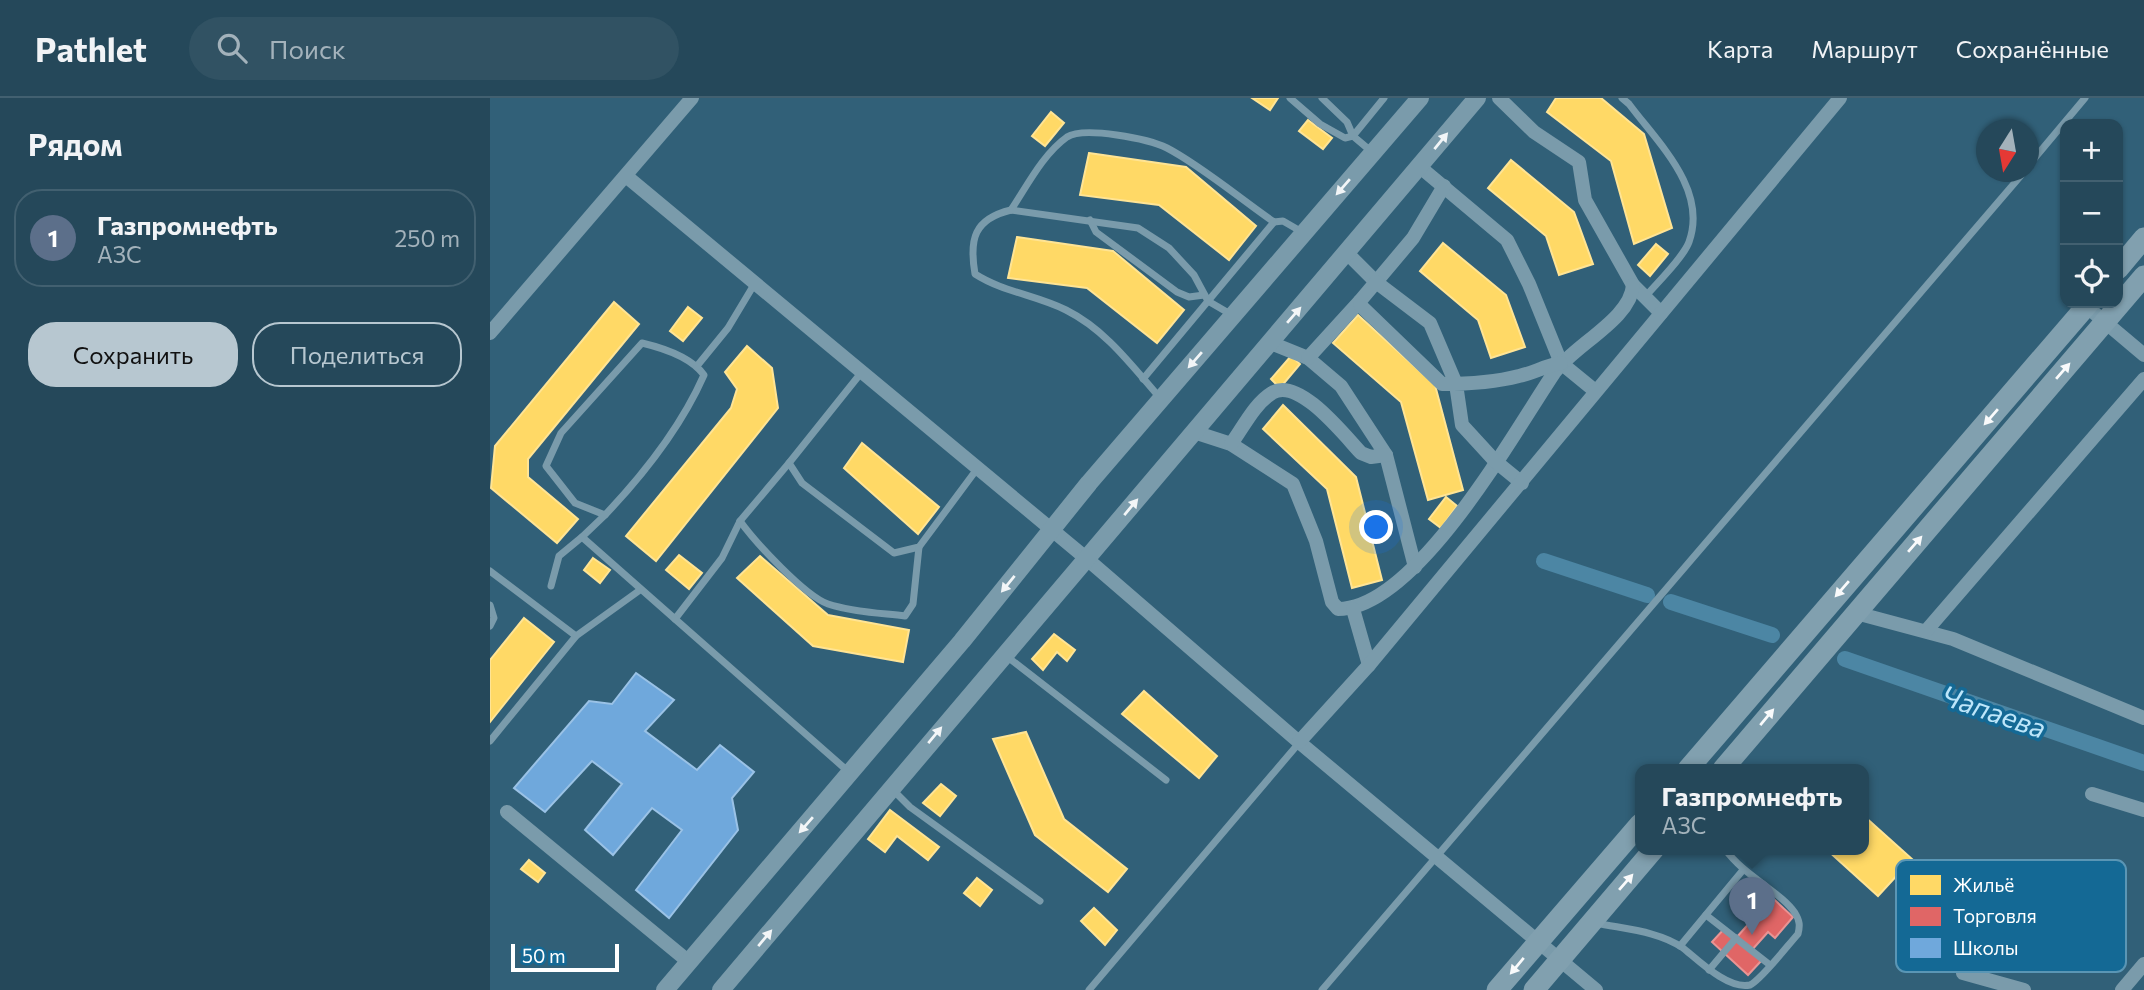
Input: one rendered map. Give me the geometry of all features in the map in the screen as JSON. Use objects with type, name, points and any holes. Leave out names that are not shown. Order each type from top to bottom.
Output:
[{"type":"main road","points":[[2123,263],[2144,238]]},
{"type":"main road","points":[[1727,764],[2144,276]]},
{"type":"main road","points":[[1692,764],[2084,308]]},
{"type":"main road","points":[[1497,990],[1635,830]]},
{"type":"main road","points":[[1534,990],[1649,855]]},
{"type":"street","points":[[490,333],[692,98]]},
{"type":"street","points":[[665,990],[851,774],[1161,399],[1420,98]]},
{"type":"street","points":[[721,990],[1477,98]]},
{"type":"street","points":[[1499,98],[1514,104],[1534,132],[1579,162],[1586,200],[1633,285],[1661,313]]},
{"type":"street","points":[[1300,742],[1369,665],[1522,483],[1594,390],[1840,98]]},
{"type":"street","points":[[1420,167],[1507,240],[1529,284],[1561,363],[1594,390]]},
{"type":"street","points":[[626,176],[1087,559],[1596,990]]},
{"type":"street","points":[[1308,358],[1413,238],[1444,186]]},
{"type":"street","points":[[1347,253],[1376,282],[1430,323],[1455,384],[1462,425],[1495,461],[1522,483]]},
{"type":"street","points":[[1194,432],[1231,444],[1293,484],[1316,541],[1332,602],[1338,609],[1353,609],[1395,586],[1415,567],[1459,514],[1561,363],[1628,305],[1633,285]]},
{"type":"street","points":[[1360,301],[1361,306],[1442,384],[1521,376],[1540,366],[1561,363]]},
{"type":"street","points":[[2091,308],[2144,355]]},
{"type":"street","points":[[1271,342],[1308,358],[1341,386],[1386,455],[1415,567]]},
{"type":"street","points":[[1926,631],[2144,379]]},
{"type":"street","points":[[1231,444],[1259,405],[1274,391],[1287,390],[1307,398],[1361,453],[1371,457],[1386,455]]},
{"type":"street","points":[[1353,609],[1369,665]]},
{"type":"street","points":[[1856,613],[1926,631],[2029,668],[2144,718]]},
{"type":"street","points":[[2092,794],[2144,810]]},
{"type":"street","points":[[507,812],[689,962]]},
{"type":"street","points":[[2122,990],[2144,964]]},
{"type":"street","points":[[1964,973],[2024,990]]},
{"type":"lane","points":[[1290,98],[1345,138],[1353,136],[1384,98]]},
{"type":"lane","points":[[1322,98],[1347,122],[1353,136],[1373,152]]},
{"type":"lane","points":[[1622,98],[1690,190],[1695,214],[1689,244],[1645,297]]},
{"type":"lane","points":[[2039,153],[2085,98]]},
{"type":"lane","points":[[1011,210],[1050,154],[1067,138],[1077,132],[1098,132],[1166,148],[1274,222],[1283,221],[1304,233]]},
{"type":"lane","points":[[1322,990],[2015,182]]},
{"type":"lane","points":[[1161,399],[1108,338],[1066,310],[995,286],[975,274],[970,249],[979,226],[994,214],[1011,210],[1138,228],[1169,248],[1194,275],[1206,298]]},
{"type":"lane","points":[[1090,220],[1096,232],[1177,292],[1189,297],[1206,298],[1234,316]]},
{"type":"lane","points":[[1143,379],[1206,298],[1274,222]]},
{"type":"lane","points":[[697,366],[728,328],[755,282]]},
{"type":"lane","points":[[551,586],[559,556],[582,537],[605,515],[623,496],[692,401],[704,374],[697,366],[663,348],[642,343],[561,433],[545,466],[575,503],[605,515]]},
{"type":"lane","points":[[675,618],[722,558],[740,521],[861,373]]},
{"type":"lane","points":[[789,463],[802,483],[894,553],[919,547]]},
{"type":"lane","points":[[740,521],[788,572],[826,603],[905,616],[914,604],[919,547],[977,469]]},
{"type":"lane","points":[[582,537],[851,774]]},
{"type":"lane","points":[[490,571],[576,636]]},
{"type":"lane","points":[[490,740],[576,636],[640,590]]},
{"type":"lane","points":[[490,605],[494,618],[490,626]]},
{"type":"lane","points":[[1004,654],[1166,780]]},
{"type":"lane","points":[[1089,990],[1300,742]]},
{"type":"lane","points":[[891,787],[911,807],[1040,901]]},
{"type":"lane","points":[[1592,923],[1662,937],[1680,946],[1726,983],[1739,987],[1751,985],[1798,934],[1800,924],[1794,911],[1742,870],[1730,855]]},
{"type":"lane","points":[[1680,946],[1742,870]]},
{"type":"lane","points":[[1706,915],[1770,965]]},
{"type":"lane","points":[[1709,970],[1736,938]]},
{"type":"building: Жильё","points":[[1252,98],[1278,98],[1270,110]]},
{"type":"building: Жильё","points":[[1556,98],[1601,98],[1644,134],[1672,228],[1634,244],[1611,161],[1547,112]]},
{"type":"building: Жильё","points":[[1051,112],[1064,123],[1045,146],[1032,136]]},
{"type":"building: Жильё","points":[[1308,120],[1332,138],[1323,149],[1299,131]]},
{"type":"building: Жильё","points":[[1089,153],[1186,167],[1256,226],[1229,260],[1159,205],[1080,195]]},
{"type":"building: Жильё","points":[[1511,160],[1574,212],[1593,264],[1559,275],[1546,236],[1488,188]]},
{"type":"building: Жильё","points":[[1017,237],[1113,251],[1184,310],[1157,343],[1087,288],[1008,278]]},
{"type":"building: Жильё","points":[[1443,243],[1506,295],[1525,347],[1491,358],[1478,320],[1420,271]]},
{"type":"building: Жильё","points":[[1656,244],[1668,254],[1650,276],[1638,265]]},
{"type":"building: Жильё","points":[[614,302],[639,324],[528,459],[528,477],[578,519],[557,543],[491,488],[495,446]]},
{"type":"building: Жильё","points":[[688,307],[702,318],[683,341],[670,331]]},
{"type":"building: Жильё","points":[[1358,315],[1435,385],[1463,490],[1428,500],[1401,402],[1333,343]]},
{"type":"building: Жильё","points":[[747,346],[772,368],[778,408],[656,561],[626,536],[731,408],[737,389],[725,372]]},
{"type":"building: Жильё","points":[[1291,356],[1300,364],[1280,388],[1271,379]]},
{"type":"building: Жильё","points":[[1283,405],[1356,477],[1382,580],[1352,588],[1327,489],[1263,429]]},
{"type":"building: Жильё","points":[[862,443],[939,507],[918,534],[844,468]]},
{"type":"building: Жильё","points":[[1446,497],[1457,506],[1441,528],[1429,519]]},
{"type":"building: Жильё","points":[[679,555],[702,573],[689,589],[666,570]]},
{"type":"building: Жильё","points":[[760,556],[828,615],[909,630],[903,662],[813,646],[737,578]]},
{"type":"building: Жильё","points":[[593,558],[610,570],[600,583],[584,570]]},
{"type":"building: Жильё","points":[[524,618],[554,642],[490,722],[490,660]]},
{"type":"building: Жильё","points":[[1054,634],[1075,650],[1067,661],[1057,652],[1043,670],[1032,659]]},
{"type":"building: Жильё","points":[[1144,691],[1217,756],[1199,778],[1122,714]]},
{"type":"building: Жильё","points":[[1026,732],[1064,819],[1127,869],[1108,892],[1035,835],[993,739]]},
{"type":"building: Жильё","points":[[941,784],[956,796],[940,816],[923,803]]},
{"type":"building: Жильё","points":[[890,810],[939,847],[928,860],[897,836],[885,852],[868,839]]},
{"type":"building: Жильё","points":[[1869,820],[1912,859],[1896,860],[1896,876],[1878,896],[1833,855],[1869,855]]},
{"type":"building: Жильё","points":[[529,860],[545,873],[538,882],[521,869]]},
{"type":"building: Жильё","points":[[977,878],[992,890],[980,906],[964,893]]},
{"type":"building: Жильё","points":[[1094,908],[1117,930],[1105,945],[1081,921]]},
{"type":"building: Торговля","points":[[1764,890],[1793,917],[1775,938],[1768,932],[1751,951],[1762,960],[1748,975],[1712,942],[1725,928],[1736,938],[1753,919],[1745,911]]},
{"type":"building: Школы","points":[[636,673],[674,700],[645,731],[697,770],[720,745],[754,772],[732,798],[738,830],[669,918],[636,890],[682,830],[652,808],[613,855],[585,830],[622,784],[592,761],[545,812],[514,788],[589,701],[612,704]]},
{"type":"waterway","name":"Чапаева","points":[[1544,561],[1647,595]]},
{"type":"waterway","name":"Чапаева","points":[[1671,602],[1772,635]]},
{"type":"waterway","name":"Чапаева","points":[[1845,659],[2144,763]]},
{"type":"place","name":"Газпромнефть","points":[[1752,935]]}]
